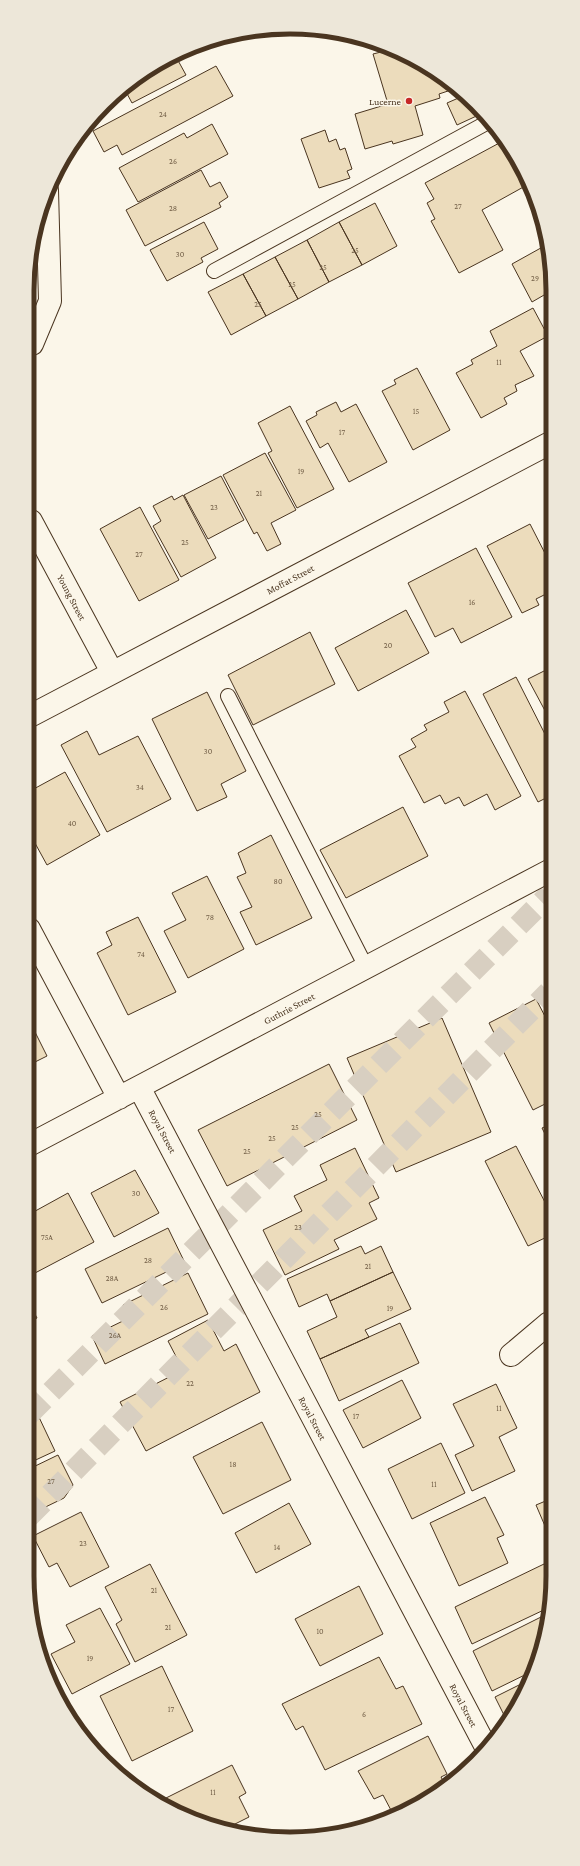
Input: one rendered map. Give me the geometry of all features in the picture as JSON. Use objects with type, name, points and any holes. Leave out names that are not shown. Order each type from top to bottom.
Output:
[{"type":"street","points":[[34,339],[50,301],[48,210]]},
{"type":"street","name":"Moffat Street","points":[[34,714],[546,445]]},
{"type":"street","name":"Young Street","points":[[34,527],[112,672]]},
{"type":"street","name":"Guthrie Street","points":[[34,1142],[546,873]]},
{"type":"street","points":[[34,937],[119,1098]]},
{"type":"street","name":"Royal Street","points":[[139,1088],[484,1743]]},
{"type":"street","points":[[511,1355],[546,1325]]},
{"type":"lane","points":[[214,271],[485,124]]},
{"type":"lane","points":[[228,696],[366,967]]},
{"type":"building","name":"Lucerne","points":[[383,51],[403,60],[432,77],[450,90],[439,94],[440,98],[415,106],[423,135],[393,144],[392,141],[365,149],[355,114],[388,104],[373,54]]},
{"type":"building","points":[[178,60],[186,75],[132,103],[127,93],[148,77]]},
{"type":"building","points":[[216,66],[233,96],[122,155],[117,145],[104,152],[93,131]]},
{"type":"building","points":[[459,98],[477,116],[457,125],[447,103]]},
{"type":"building","points":[[212,124],[228,154],[138,202],[119,168],[184,133],[187,138]]},
{"type":"building","points":[[325,130],[329,142],[336,139],[340,150],[345,148],[352,169],[347,171],[350,178],[319,188],[301,139]]},
{"type":"building","points":[[499,143],[512,162],[524,186],[482,210],[503,250],[459,273],[431,221],[435,219],[427,203],[434,199],[425,183]]},
{"type":"building","points":[[201,170],[210,187],[220,182],[228,197],[219,203],[221,207],[145,246],[126,210]]},
{"type":"building","points":[[375,203],[397,246],[362,265],[339,222]]},
{"type":"building","points":[[204,222],[218,249],[201,258],[203,262],[167,281],[150,250]]},
{"type":"building","points":[[339,222],[362,265],[329,282],[307,240]]},
{"type":"building","points":[[307,240],[329,282],[298,299],[275,257]]},
{"type":"building","points":[[542,247],[546,294],[532,302],[512,264]]},
{"type":"building","points":[[275,257],[298,299],[266,316],[243,274]]},
{"type":"building","points":[[243,274],[266,316],[231,335],[208,292]]},
{"type":"building","points":[[533,308],[546,332],[546,337],[520,351],[534,376],[515,385],[517,391],[504,398],[507,404],[481,418],[456,373],[473,364],[471,360],[497,346],[490,331]]},
{"type":"building","points":[[417,368],[450,430],[413,450],[382,391],[396,384],[394,380]]},
{"type":"building","points":[[336,402],[341,412],[356,404],[387,462],[349,482],[328,443],[320,448],[306,421],[317,415],[316,412]]},
{"type":"building","points":[[290,406],[334,489],[297,508],[268,453],[272,451],[258,423]]},
{"type":"building","points":[[265,453],[296,510],[271,523],[281,544],[267,551],[257,532],[254,534],[223,475]]},
{"type":"building","points":[[221,476],[244,520],[208,539],[184,495]]},
{"type":"building","points":[[183,495],[216,558],[181,577],[153,526],[161,521],[153,506],[172,496],[174,500]]},
{"type":"building","points":[[140,507],[179,580],[139,601],[100,529]]},
{"type":"building","points":[[530,524],[546,555],[546,594],[536,599],[539,605],[522,613],[487,546]]},
{"type":"building","points":[[476,548],[512,617],[461,643],[453,628],[435,637],[408,583]]},
{"type":"building","points":[[406,610],[429,653],[358,691],[335,648]]},
{"type":"building","points":[[310,632],[335,684],[253,725],[228,675]]},
{"type":"building","points":[[546,670],[546,713],[528,679]]},
{"type":"building","points":[[516,677],[546,736],[546,798],[538,802],[483,694]]},
{"type":"building","points":[[465,691],[521,796],[495,810],[487,794],[464,806],[459,797],[445,804],[440,795],[424,803],[399,756],[416,747],[411,739],[427,730],[424,725],[449,712],[444,702]]},
{"type":"building","points":[[207,692],[246,771],[221,784],[227,797],[197,811],[152,719]]},
{"type":"building","points":[[87,731],[99,755],[138,736],[171,799],[107,832],[61,745]]},
{"type":"building","points":[[65,772],[100,835],[47,865],[34,841],[34,789]]},
{"type":"building","points":[[403,807],[428,856],[346,898],[320,850]]},
{"type":"building","points":[[271,835],[312,918],[256,945],[240,912],[252,907],[237,877],[246,873],[238,853]]},
{"type":"building","points":[[207,876],[244,949],[188,978],[164,931],[186,920],[172,893]]},
{"type":"building","points":[[138,917],[176,992],[128,1015],[97,953],[112,945],[106,932]]},
{"type":"building","points":[[536,999],[546,1018],[546,1104],[533,1110],[489,1023]]},
{"type":"building","points":[[442,1018],[491,1132],[396,1172],[347,1058]]},
{"type":"building","points":[[34,1030],[47,1056],[34,1062]]},
{"type":"building","points":[[329,1064],[357,1120],[227,1186],[198,1130]]},
{"type":"building","points":[[546,1126],[546,1136],[542,1128]]},
{"type":"building","points":[[516,1146],[546,1204],[546,1237],[528,1246],[485,1161]]},
{"type":"building","points":[[355,1148],[379,1198],[369,1203],[377,1219],[334,1240],[339,1249],[285,1275],[263,1230],[302,1211],[294,1196],[327,1180],[320,1165]]},
{"type":"building","points":[[135,1170],[159,1213],[114,1237],[91,1193]]},
{"type":"building","points":[[68,1193],[94,1242],[35,1273],[34,1212]]},
{"type":"building","points":[[168,1228],[185,1263],[102,1303],[85,1269]]},
{"type":"building","points":[[361,1246],[365,1254],[381,1246],[393,1272],[330,1301],[327,1294],[299,1307],[287,1279]]},
{"type":"building","points":[[393,1272],[411,1309],[365,1330],[369,1337],[320,1359],[307,1331],[337,1317],[330,1301]]},
{"type":"building","points":[[188,1273],[208,1314],[105,1364],[92,1336],[129,1318],[123,1305]]},
{"type":"building","points":[[34,1312],[37,1318],[34,1319]]},
{"type":"building","points":[[208,1320],[224,1351],[236,1344],[260,1392],[146,1451],[120,1402],[183,1370],[168,1341]]},
{"type":"building","points":[[400,1323],[419,1363],[339,1401],[320,1359]]},
{"type":"building","points":[[402,1380],[421,1418],[363,1448],[343,1410]]},
{"type":"building","points":[[496,1384],[517,1428],[499,1437],[515,1471],[472,1491],[455,1455],[474,1446],[453,1404]]},
{"type":"building","points":[[37,1413],[55,1451],[34,1461],[34,1414]]},
{"type":"building","points":[[262,1422],[291,1480],[223,1514],[193,1457]]},
{"type":"building","points":[[441,1443],[465,1493],[412,1519],[388,1469]]},
{"type":"building","points":[[58,1455],[73,1485],[64,1498],[34,1513],[34,1467]]},
{"type":"building","points":[[485,1497],[504,1535],[497,1538],[508,1563],[459,1586],[430,1523]]},
{"type":"building","points":[[546,1501],[546,1528],[536,1505]]},
{"type":"building","points":[[289,1503],[311,1544],[256,1573],[235,1533]]},
{"type":"building","points":[[81,1512],[109,1567],[70,1587],[57,1563],[49,1567],[34,1536]]},
{"type":"building","points":[[150,1564],[187,1635],[135,1662],[116,1624],[122,1620],[105,1587]]},
{"type":"building","points":[[544,1564],[546,1568],[546,1576],[544,1610],[472,1644],[455,1607]]},
{"type":"building","points":[[359,1586],[383,1634],[320,1666],[295,1619]]},
{"type":"building","points":[[100,1608],[130,1664],[72,1694],[51,1654],[75,1642],[66,1625]]},
{"type":"building","points":[[543,1616],[537,1642],[527,1674],[492,1691],[473,1651]]},
{"type":"building","points":[[379,1657],[396,1689],[403,1686],[422,1724],[325,1770],[303,1726],[296,1730],[282,1704]]},
{"type":"building","points":[[162,1666],[193,1731],[132,1761],[100,1696]]},
{"type":"building","points":[[523,1683],[504,1716],[495,1697]]},
{"type":"building","points":[[428,1736],[447,1774],[441,1777],[443,1781],[432,1789],[392,1811],[383,1795],[374,1799],[358,1771]]},
{"type":"building","points":[[232,1765],[246,1793],[239,1797],[249,1817],[233,1825],[192,1813],[164,1799]]},
{"type":"tunnel","points":[[34,1409],[546,898]]},
{"type":"tunnel","points":[[34,1511],[546,995]]},
{"type":"place","name":"Lucerne","points":[[409,101]]}]
